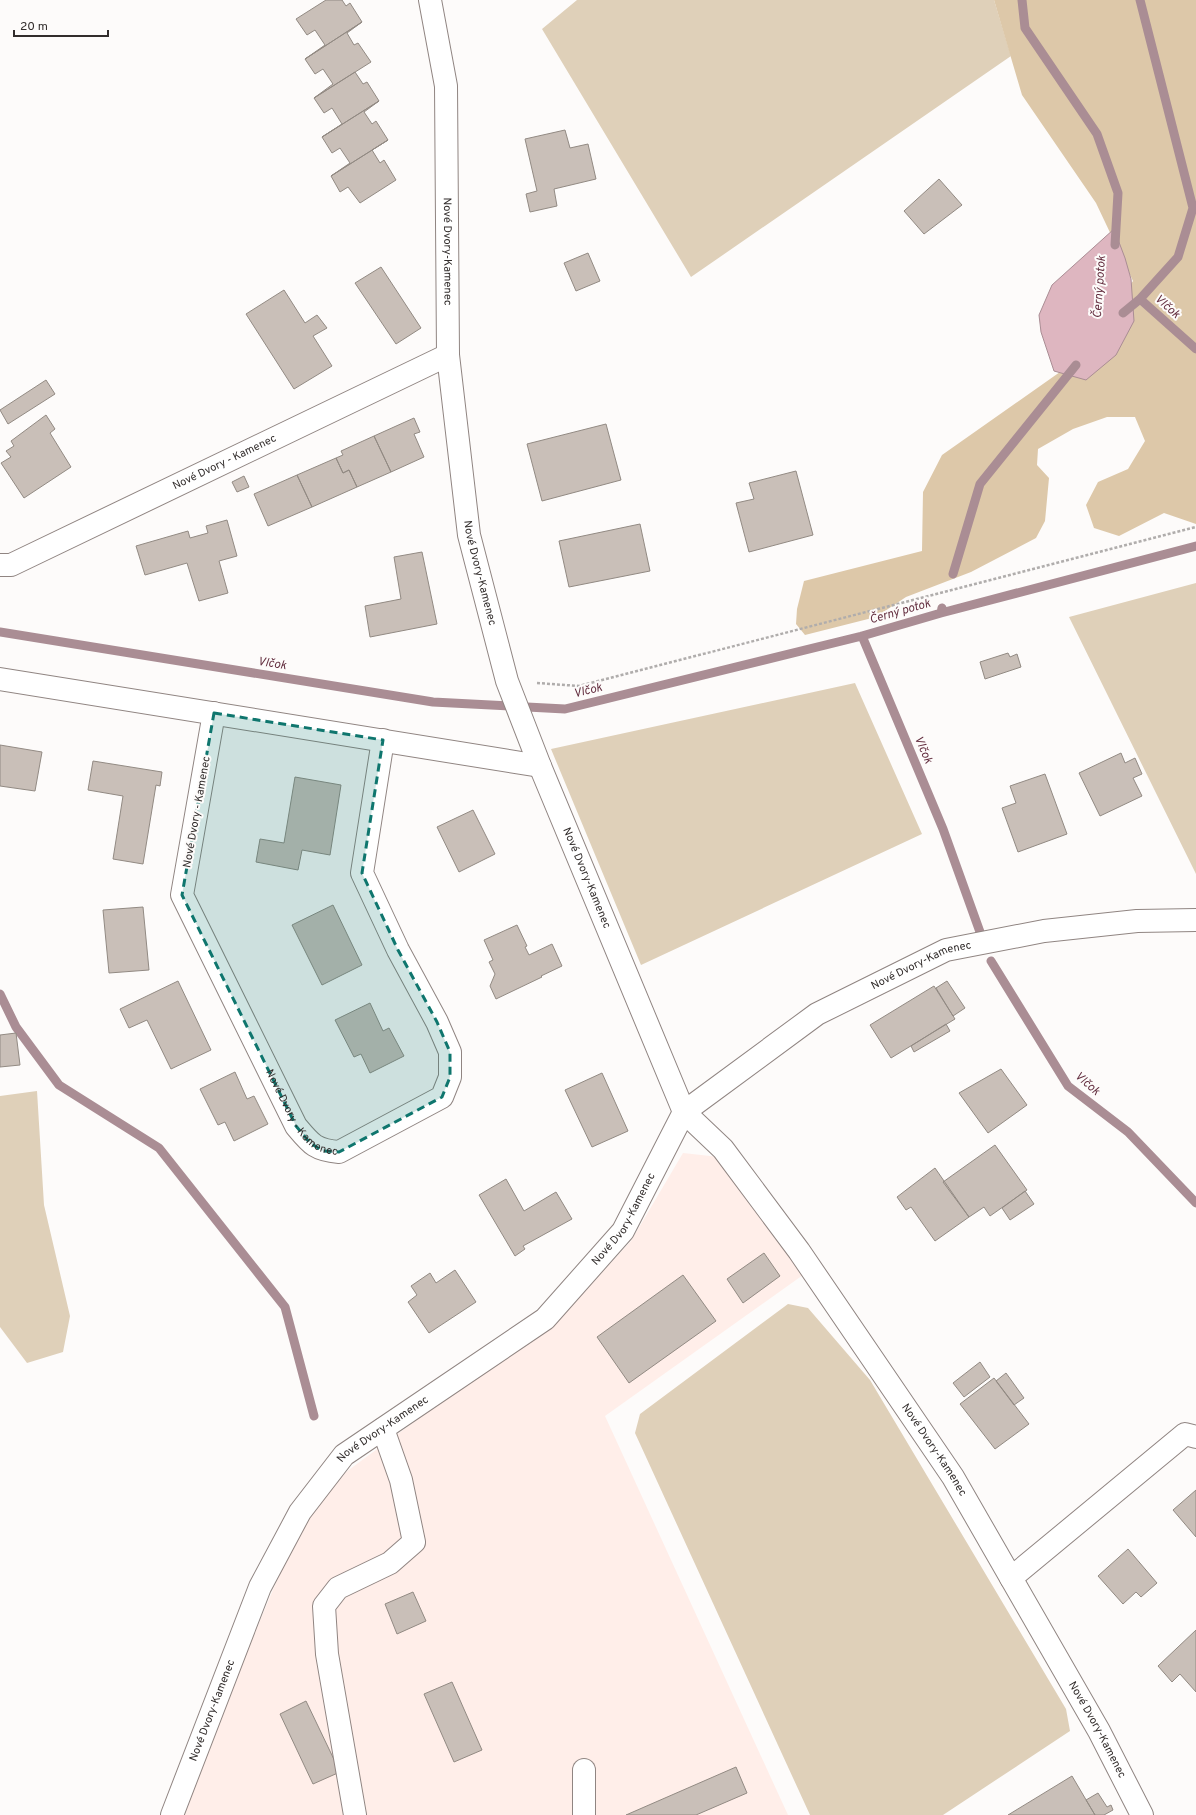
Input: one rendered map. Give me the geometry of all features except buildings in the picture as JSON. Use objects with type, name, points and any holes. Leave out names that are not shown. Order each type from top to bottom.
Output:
[{"type":"street","name":"Nové Dvory-Kamenec","points":[[430,0],[446,86],[448,355],[470,536],[506,681],[684,1112],[723,1149],[800,1251],[953,1477],[1099,1731],[1142,1815]]},
{"type":"street","name":"Nové Dvory - Kamenec","points":[[0,565],[11,564],[448,355]]},
{"type":"street","points":[[0,679],[383,740],[537,759]]},
{"type":"street","name":"Nové Dvory - Kamenec","points":[[214,713],[182,895],[296,1126],[310,1143],[324,1151],[339,1152],[442,1097],[450,1077],[450,1052],[437,1022],[398,950],[362,873],[383,740]]},
{"type":"street","name":"Nové Dvory-Kamenec","points":[[172,1815],[260,1587],[300,1512],[344,1456],[545,1319],[623,1231],[684,1112],[817,1014],[946,950],[1044,931],[1137,921],[1196,920]]},
{"type":"street","points":[[355,1815],[327,1654],[324,1606],[338,1588],[390,1563],[414,1542],[401,1480],[383,1429]]},
{"type":"street","points":[[1011,1578],[1185,1434],[1196,1437]]},
{"type":"street","points":[[584,1770],[584,1815]]},
{"type":"path","points":[[506,681],[579,686],[1196,527]]},
{"type":"highlighted area","points":[[214,713],[383,740],[362,873],[398,950],[437,1022],[450,1052],[450,1077],[442,1097],[339,1152],[323,1151],[310,1143],[296,1126],[182,895]]},
{"type":"shaded area","points":[[577,0],[994,0],[1011,56],[691,277],[542,29]]},
{"type":"shaded area","points":[[994,0],[1196,0],[1196,524],[1164,513],[1119,536],[1094,528],[1086,505],[1098,482],[1128,469],[1145,441],[1135,417],[1107,417],[1073,429],[1038,449],[1037,465],[1049,478],[1045,521],[1036,538],[971,572],[906,597],[876,617],[805,635],[796,624],[797,609],[804,581],[922,551],[923,492],[942,455],[1077,360],[1133,281],[1096,203],[1022,95]]},
{"type":"shaded area","points":[[1196,583],[1196,874],[1069,617]]},
{"type":"shaded area","points":[[855,683],[922,834],[641,965],[551,749]]},
{"type":"shaded area","points":[[37,1091],[44,1205],[70,1316],[63,1352],[27,1363],[0,1327],[0,1096]]},
{"type":"shaded area","points":[[683,1153],[719,1157],[803,1275],[605,1416],[788,1815],[178,1815],[299,1528],[346,1472],[570,1307],[631,1241]]},
{"type":"shaded area","points":[[788,1304],[808,1308],[870,1380],[1066,1709],[1070,1731],[943,1815],[810,1815],[635,1433],[640,1414]]},
{"type":"water","points":[[1114,229],[1131,279],[1134,321],[1116,355],[1086,380],[1054,371],[1041,332],[1039,315],[1052,285]]},
{"type":"waterway","name":"Černý potok","points":[[1022,0],[1025,28],[1097,134],[1118,193],[1115,245]]},
{"type":"waterway","points":[[1123,313],[1140,299],[1178,257],[1193,208],[1140,0]]},
{"type":"waterway","name":"Vlčok","points":[[1140,299],[1196,349]]},
{"type":"waterway","name":"Černý potok","points":[[953,574],[980,484],[1076,365]]},
{"type":"waterway","points":[[941,613],[1196,546]]},
{"type":"waterway","name":"Vlčok","points":[[0,632],[433,702],[565,709],[862,636],[941,613],[942,608]]},
{"type":"waterway","name":"Vlčok","points":[[862,636],[943,829],[980,932]]},
{"type":"waterway","name":"Vlčok","points":[[991,961],[1068,1086],[1128,1132],[1196,1203]]},
{"type":"waterway","points":[[0,994],[16,1027],[59,1085],[159,1148],[285,1307],[314,1416]]}]
